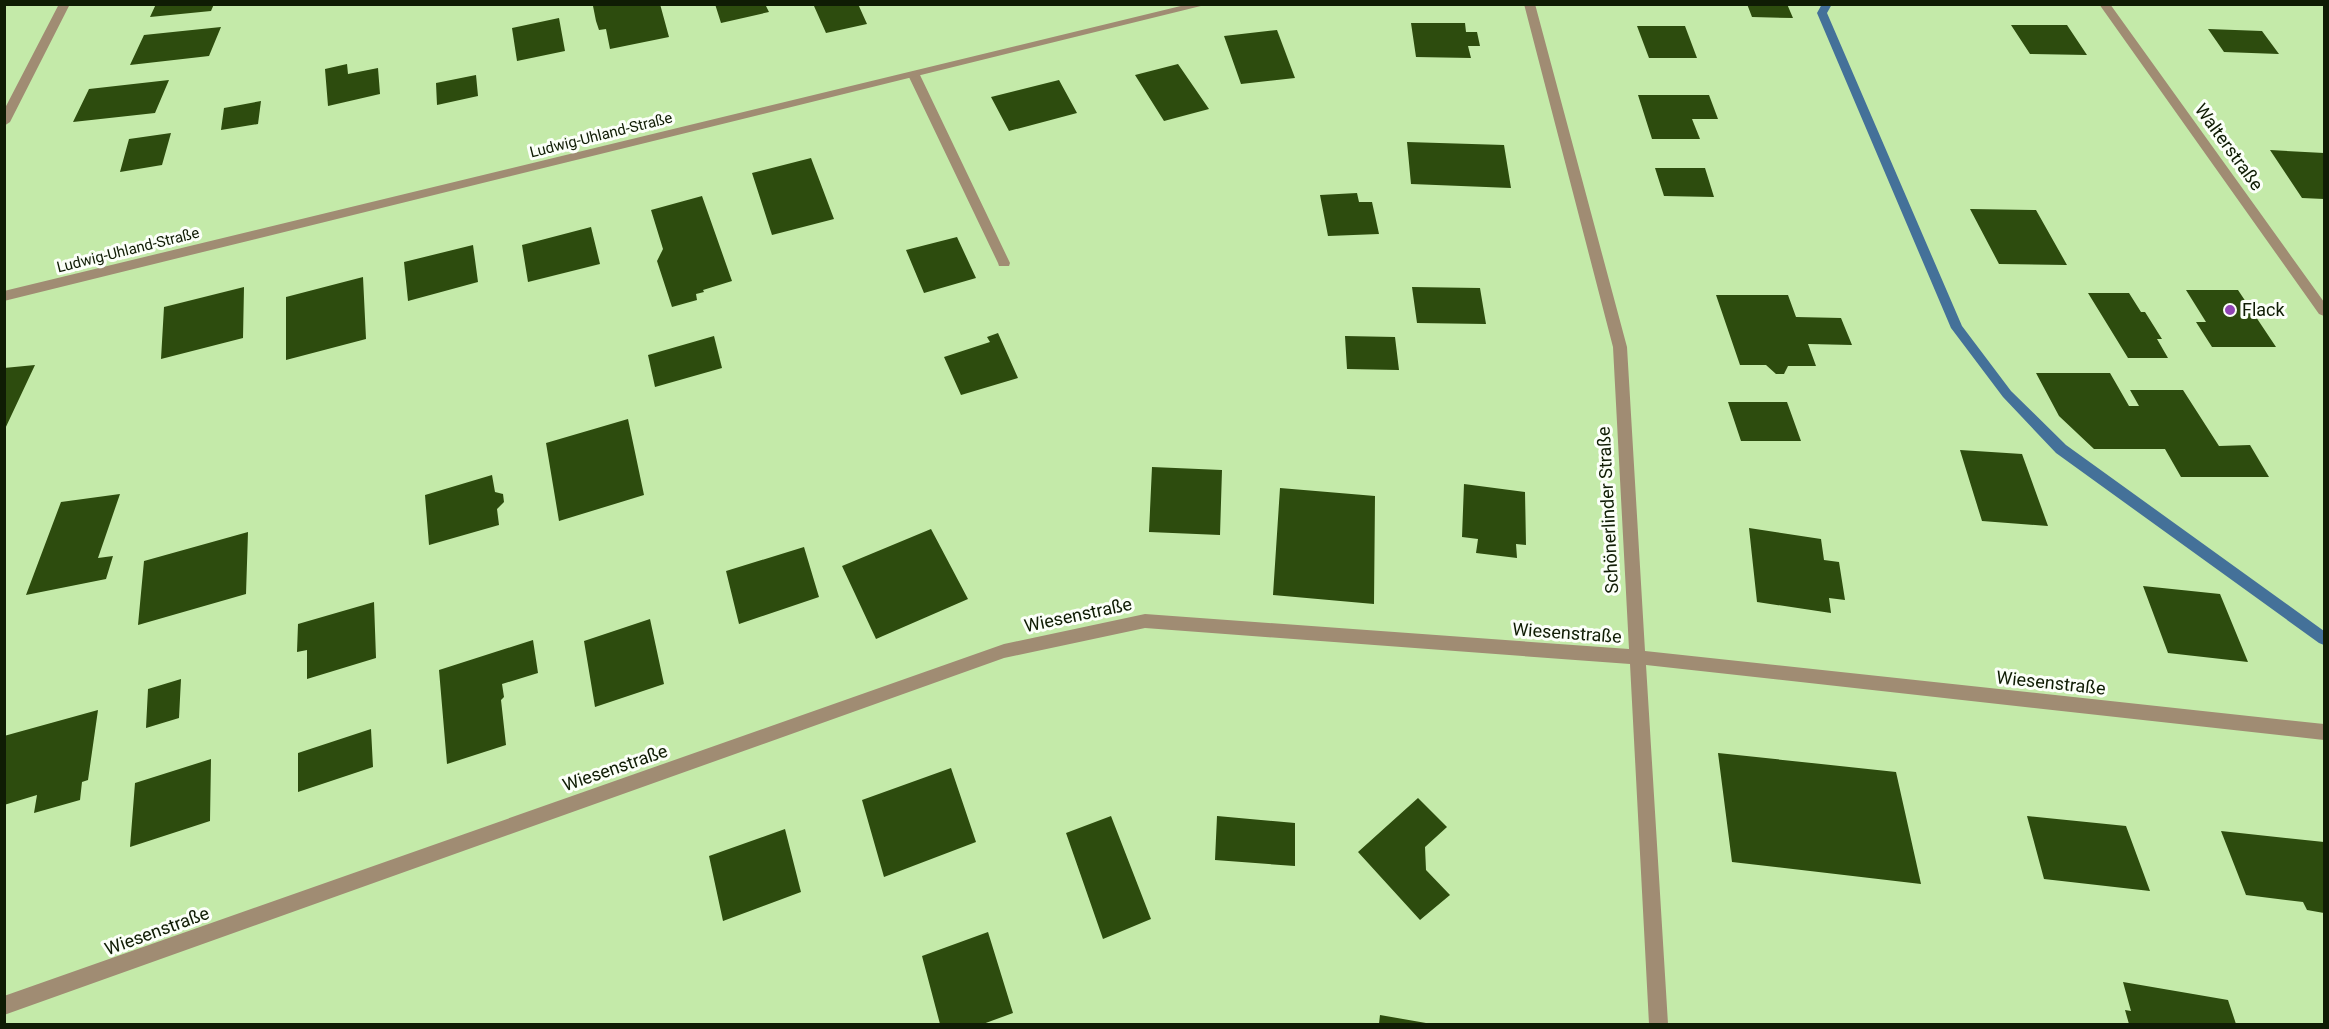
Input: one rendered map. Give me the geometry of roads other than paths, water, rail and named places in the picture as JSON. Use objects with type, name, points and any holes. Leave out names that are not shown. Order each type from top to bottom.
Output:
[{"type":"street","points":[[4,122],[65,4]]},
{"type":"street","name":"Ludwig-Uhland-Straße","points":[[4,296],[1204,4]]},
{"type":"street","name":"Schönerlinder Straße","points":[[1529,4],[1620,348],[1635,657],[1658,1024]]},
{"type":"street","name":"Walterstraße","points":[[2104,4],[2325,311]]},
{"type":"street","points":[[914,75],[1004,263]]},
{"type":"street","name":"Wiesenstraße","points":[[4,1006],[1004,651],[1133,623],[1156,622],[1635,657],[2325,732]]},
{"type":"waterway","points":[[1827,4],[1822,13],[1957,328],[2007,394],[2061,449],[2324,639]]},
{"type":"place","name":"Flack","points":[[2230,310]]}]
